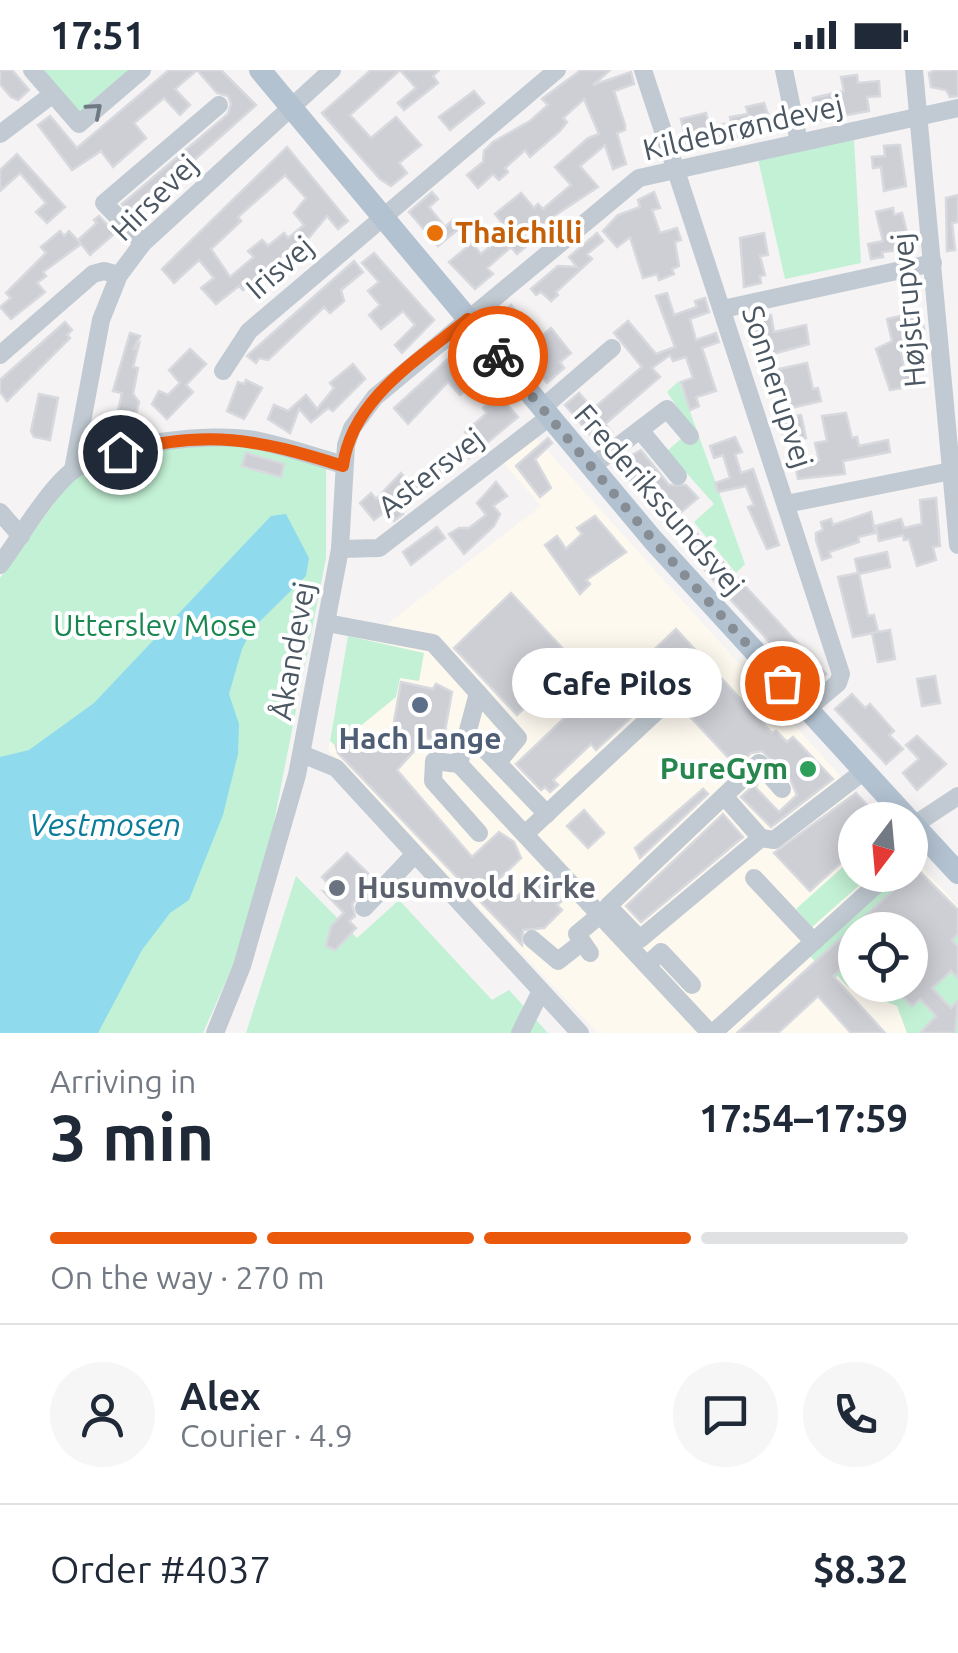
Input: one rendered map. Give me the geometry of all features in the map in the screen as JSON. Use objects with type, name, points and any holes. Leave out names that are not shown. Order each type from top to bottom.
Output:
[{"type":"main road","name":"Frederikssundsvej","points":[[260,70],[544,413],[738,636],[890,802]]},
{"type":"main road","name":"Frederikssundsvej","points":[[928,845],[958,873]]},
{"type":"street","points":[[32,70],[79,124],[142,70]]},
{"type":"street","name":"Hirsevej","points":[[73,470],[101,320],[119,275],[144,243],[332,70]]},
{"type":"street","name":"Irisvej","points":[[223,371],[249,332],[557,70]]},
{"type":"street","name":"Sonnerupvej","points":[[643,70],[841,674],[838,683],[807,709]]},
{"type":"street","points":[[784,70],[799,142]]},
{"type":"street","name":"Højstrupvej","points":[[914,70],[958,545]]},
{"type":"street","points":[[0,134],[53,94]]},
{"type":"street","points":[[144,243],[104,202],[219,105]]},
{"type":"street","name":"Kildebrøndevej","points":[[468,319],[640,178],[958,108]]},
{"type":"street","points":[[723,309],[933,263]]},
{"type":"street","points":[[0,354],[92,274],[104,271],[119,275]]},
{"type":"street","name":"Åkandevej","points":[[215,1033],[242,966],[302,754],[340,548],[343,466],[352,428],[375,397],[468,319]]},
{"type":"street","name":"Astersvej","points":[[340,548],[379,548],[544,413],[612,348]]},
{"type":"street","points":[[591,467],[667,409],[690,436]]},
{"type":"street","points":[[640,430],[678,476]]},
{"type":"street","points":[[0,565],[73,470],[99,457],[140,447],[223,437],[252,440],[343,466]]},
{"type":"street","points":[[786,504],[951,471]]},
{"type":"street","points":[[0,512],[21,536]]},
{"type":"street","points":[[327,623],[433,643],[518,738],[498,762]]},
{"type":"street","points":[[448,797],[465,770],[468,732],[478,693]]},
{"type":"street","points":[[526,834],[656,712]]},
{"type":"street","points":[[468,732],[547,814]]},
{"type":"street","points":[[302,754],[336,768],[580,1033]]},
{"type":"street","points":[[479,833],[433,781],[434,761],[465,770],[711,1033],[869,892]]},
{"type":"street","points":[[761,838],[640,938],[608,906],[759,763],[782,788]]},
{"type":"street","points":[[724,796],[761,838],[774,840],[864,770]]},
{"type":"street","points":[[928,821],[958,796]]},
{"type":"street","points":[[364,908],[415,854]]},
{"type":"street","points":[[754,878],[814,942]]},
{"type":"street","points":[[532,938],[558,961],[586,948],[577,934],[600,915]]},
{"type":"street","points":[[647,966],[662,952],[692,985]]},
{"type":"street","points":[[520,1033],[541,990]]},
{"type":"shaded area","points":[[535,437],[864,802],[838,802],[838,892],[928,892],[928,873],[958,906],[958,1033],[598,1033],[328,750],[351,618],[386,625],[541,506],[503,462]]},
{"type":"green space","points":[[39,70],[136,70],[79,118]]},
{"type":"green space","points":[[854,140],[861,263],[785,279],[758,159]]},
{"type":"green space","points":[[679,381],[745,564],[736,573],[694,522],[714,504],[667,451],[691,430],[676,413],[677,407],[667,392]]},
{"type":"green space","name":"Utterslev Mose","points":[[195,443],[253,446],[326,467],[326,558],[269,847],[233,965],[203,1033],[0,1033],[0,578],[71,480],[106,461]]},
{"type":"green space","points":[[348,636],[424,653],[419,681],[400,678],[396,697],[336,746],[330,741]]},
{"type":"green space","points":[[838,871],[838,892],[852,892],[812,927],[796,909]]},
{"type":"green space","points":[[296,876],[357,938],[399,900],[492,1000],[509,990],[548,1033],[246,1033]]},
{"type":"green space","points":[[928,880],[958,911],[958,1033],[907,1033],[897,1006],[887,1002],[928,1002],[928,912],[859,912],[881,892],[928,892]]},
{"type":"green space","points":[[838,931],[838,976],[832,980],[810,956]]},
{"type":"water","name":"Vestmosen","points":[[286,514],[309,558],[306,576],[252,629],[242,649],[229,694],[239,724],[238,754],[223,815],[189,900],[170,913],[142,950],[98,1033],[0,1033],[0,757],[29,750],[94,703],[271,516]]},
{"type":"building","points":[[0,70],[12,70],[29,90],[18,100],[11,97],[0,84]]},
{"type":"building","points":[[169,70],[197,70],[175,89],[190,105],[180,115],[164,98],[134,123],[146,138],[113,167],[101,151],[72,170],[38,125],[50,116],[77,148]]},
{"type":"building","points":[[197,70],[221,70],[256,105],[192,162],[187,157],[129,211],[122,204],[228,114],[228,96],[217,93]]},
{"type":"building","points":[[371,70],[400,70],[350,115],[371,138],[396,117],[421,145],[399,163],[407,173],[391,186],[380,179],[322,113]]},
{"type":"building","points":[[400,70],[439,70],[433,76],[438,83],[404,110],[398,103],[416,88]]},
{"type":"building","points":[[581,70],[610,70],[593,85],[631,72],[634,84],[614,91],[625,125],[625,130],[617,133],[626,164],[613,169],[605,145],[580,166],[598,187],[554,216],[525,240],[529,244],[517,254],[511,247],[487,268],[493,274],[475,289],[449,262],[472,243],[481,254],[502,236],[496,230],[503,224],[495,214],[521,193],[534,208],[538,204],[543,209],[571,185],[555,167],[588,138],[599,134],[584,99],[563,118],[567,122],[560,131],[530,157],[525,150],[505,168],[508,172],[499,180],[493,174],[478,188],[467,175],[483,162],[484,151],[493,142],[530,121],[548,105],[542,99]]},
{"type":"building","points":[[958,70],[958,96],[950,97],[946,90],[931,87],[929,73]]},
{"type":"building","points":[[857,75],[858,83],[879,81],[880,96],[867,97],[869,111],[814,121],[813,98],[844,91],[841,77]]},
{"type":"building","points":[[474,91],[484,103],[450,130],[439,117]]},
{"type":"building","points":[[764,103],[772,126],[756,130],[757,134],[687,148],[681,119],[706,113],[709,127],[731,123],[730,117],[748,114],[746,107]]},
{"type":"building","points":[[900,145],[906,186],[884,191],[881,167],[873,168],[872,157],[885,156],[884,146]]},
{"type":"building","points":[[287,147],[348,221],[338,229],[327,216],[298,251],[294,247],[243,290],[239,286],[216,304],[201,288],[214,278],[199,260],[174,283],[162,269]],"holes":[[[285,175],[306,198],[294,213],[304,225],[288,238],[284,233],[268,246],[262,240],[248,251],[254,257],[230,277],[211,249],[241,221],[238,217]]]},
{"type":"building","points":[[17,154],[65,207],[47,223],[36,212],[46,203],[20,173],[0,191],[0,170]]},
{"type":"building","points":[[432,192],[438,199],[429,207],[445,227],[454,219],[461,227],[438,246],[409,212]]},
{"type":"building","points":[[654,192],[660,208],[652,210],[660,233],[677,228],[681,240],[675,242],[679,266],[672,269],[674,274],[659,280],[657,274],[643,278],[630,237],[617,247],[603,231],[618,215],[640,207],[638,200]]},
{"type":"building","points":[[958,195],[958,222],[952,223],[955,250],[947,251],[946,198]]},
{"type":"building","points":[[893,208],[894,215],[902,213],[911,249],[882,252],[883,257],[871,259],[868,244],[883,241],[876,212]]},
{"type":"building","points":[[99,216],[115,233],[90,255],[78,240],[97,223],[94,220]]},
{"type":"building","points":[[60,231],[64,236],[69,231],[81,244],[43,272],[46,276],[37,283],[45,292],[11,319],[0,307],[11,298],[6,293],[46,253],[41,247]]},
{"type":"building","points":[[597,233],[603,241],[587,254],[592,259],[556,292],[558,295],[551,301],[541,292],[536,295],[531,289],[558,266],[577,267],[569,257]]},
{"type":"building","points":[[764,233],[768,255],[760,256],[765,275],[760,276],[761,283],[744,287],[740,238]]},
{"type":"building","points":[[374,253],[434,320],[402,353],[395,345],[415,325],[403,311],[381,329],[369,315],[380,305],[368,291],[379,282],[362,263]]},
{"type":"building","points":[[354,261],[363,272],[341,290],[344,301],[330,313],[324,307],[268,360],[259,358],[256,363],[247,356]]},
{"type":"building","points":[[667,293],[674,315],[697,307],[695,301],[705,298],[709,312],[690,319],[696,340],[716,333],[719,342],[702,348],[716,391],[696,397],[699,406],[690,410],[681,382],[693,378],[686,357],[673,361],[670,355],[652,368],[660,377],[605,424],[612,432],[598,444],[565,405],[579,393],[593,409],[642,367],[614,333],[628,321],[656,354],[675,347],[656,296]]},
{"type":"building","points":[[511,305],[538,339],[551,328],[571,353],[560,362],[564,368],[547,383],[496,322]]},
{"type":"building","points":[[920,312],[924,329],[909,332],[911,343],[900,345],[904,369],[912,367],[915,379],[906,381],[907,387],[890,390],[876,349],[892,341],[887,319]]},
{"type":"building","points":[[771,315],[774,332],[806,325],[809,344],[758,358],[755,319]]},
{"type":"building","points":[[65,322],[72,330],[67,335],[70,338],[7,401],[0,392],[0,380]]},
{"type":"building","points":[[130,333],[140,336],[133,350],[139,344],[133,367],[138,368],[133,394],[139,402],[131,434],[119,432],[115,437],[104,434],[108,415],[117,416],[122,393],[113,391]]},
{"type":"building","points":[[190,349],[206,364],[186,385],[193,392],[167,419],[152,404],[159,391],[168,395],[180,383],[169,370]]},
{"type":"building","points":[[451,356],[464,371],[469,366],[478,377],[481,374],[518,417],[469,458],[459,445],[469,437],[465,432],[487,413],[483,408],[486,405],[470,386],[460,395],[448,382],[408,424],[394,408]]},
{"type":"building","points":[[807,363],[813,389],[818,388],[821,401],[791,408],[786,384],[774,387],[770,371]]},
{"type":"building","points":[[353,364],[365,379],[333,411],[328,408],[311,422],[299,409],[290,433],[268,419],[274,405],[288,411],[306,395],[317,409],[334,388],[330,383]]},
{"type":"building","points":[[246,380],[262,388],[244,419],[227,411],[238,382],[244,384]]},
{"type":"building","points":[[39,394],[58,398],[50,440],[34,437],[31,431]]},
{"type":"building","points":[[846,413],[852,438],[857,437],[859,446],[888,440],[890,452],[843,461],[845,474],[798,479],[795,465],[819,460],[815,443],[827,441],[822,416]]},
{"type":"building","points":[[801,415],[806,438],[785,443],[779,419]]},
{"type":"building","points":[[735,437],[742,452],[735,454],[741,473],[753,469],[779,545],[767,549],[748,507],[754,505],[746,486],[718,492],[715,483],[730,478],[723,455],[714,458],[710,446]]},
{"type":"building","points":[[548,438],[552,443],[535,459],[551,488],[540,497],[516,466]]},
{"type":"building","points":[[641,450],[669,485],[686,485],[698,498],[679,514],[826,674],[815,685],[808,684],[720,588],[616,464]]},
{"type":"building","points":[[246,453],[284,464],[281,477],[242,466]]},
{"type":"building","points":[[442,455],[453,470],[400,510],[403,514],[394,521],[386,511],[374,520],[360,503],[371,493],[376,499],[401,473],[408,481],[414,477],[416,480]]},
{"type":"building","points":[[496,482],[507,496],[493,506],[500,514],[494,526],[464,554],[449,534],[469,528],[486,515],[477,503]]},
{"type":"building","points":[[936,498],[940,546],[933,547],[936,560],[917,566],[909,539],[904,540],[903,535],[879,541],[876,526],[901,519],[904,528],[922,524],[920,500]]},
{"type":"building","points":[[871,512],[875,533],[858,537],[859,542],[829,552],[831,557],[822,560],[816,540],[816,533],[823,530],[821,522],[831,519],[833,525]]},
{"type":"building","points":[[595,516],[626,552],[586,580],[590,584],[580,594],[545,545],[557,536],[566,549],[582,534],[577,528]]},
{"type":"building","points":[[437,527],[445,538],[411,565],[403,552]]},
{"type":"building","points":[[887,552],[890,567],[859,574],[868,616],[874,615],[878,632],[853,637],[838,577],[858,573],[855,559]]},
{"type":"building","points":[[511,593],[580,667],[593,656],[605,669],[565,707],[547,687],[517,715],[454,648]]},
{"type":"building","points":[[676,629],[772,733],[776,731],[787,742],[793,737],[833,779],[771,827],[741,797],[758,781],[756,788],[779,812],[797,795],[791,781],[762,751],[751,753],[737,767],[640,663]]},
{"type":"building","points":[[890,630],[895,659],[878,662],[872,633]]},
{"type":"building","points":[[935,676],[940,703],[922,706],[917,679]]},
{"type":"building","points":[[401,682],[433,689],[436,684],[452,692],[443,742],[426,738],[397,770],[472,857],[499,832],[514,842],[521,858],[498,880],[516,898],[539,875],[553,884],[563,900],[557,905],[562,910],[544,928],[523,930],[522,945],[338,753],[336,746],[354,729],[379,750],[391,739]]},
{"type":"building","points":[[615,689],[636,713],[596,750],[591,744],[553,780],[558,785],[550,792],[545,787],[541,790],[516,764],[575,708],[584,718]]},
{"type":"building","points":[[852,694],[865,708],[870,704],[894,731],[889,735],[903,749],[886,764],[835,709]]},
{"type":"building","points":[[917,736],[946,764],[917,790],[903,773],[919,759],[906,745]]},
{"type":"building","points":[[703,789],[708,794],[640,858],[635,848]]},
{"type":"building","points":[[856,793],[864,802],[844,802]]},
{"type":"building","points":[[838,806],[838,865],[810,891],[774,853]]},
{"type":"building","points":[[584,810],[604,833],[588,848],[567,826]]},
{"type":"building","points":[[723,814],[743,837],[641,922],[626,906]]},
{"type":"building","name":"Husumvold Kirke","points":[[347,853],[374,879],[352,904],[355,916],[349,921],[356,928],[335,950],[326,946],[331,926],[344,913],[324,892],[340,897],[322,877]]},
{"type":"building","points":[[928,880],[958,910],[958,934],[952,940],[958,947],[958,978],[951,971],[932,988],[951,1008],[958,1001],[955,1033],[920,1033],[936,1016],[923,1002],[928,1002],[928,912],[870,912],[892,892],[928,892]]},
{"type":"building","points":[[838,941],[838,971],[833,976],[838,981],[838,1002],[857,1002],[885,1033],[851,1033],[818,996],[778,1033],[737,1033]]},
{"type":"way so far","points":[[498,356],[653,540],[782,683]]},
{"type":"place","name":"Thaichilli","points":[[435,233]]},
{"type":"place","name":"Cafe Pilos","points":[[782,683]]},
{"type":"place","name":"Hach Lange","points":[[420,705]]},
{"type":"place","name":"PureGym","points":[[808,769]]},
{"type":"place","name":"Husumvold Kirke","points":[[337,888]]},
{"type":"route","points":[[120,452],[223,437],[284,447],[343,466],[352,428],[375,397],[468,319],[498,356]]}]
